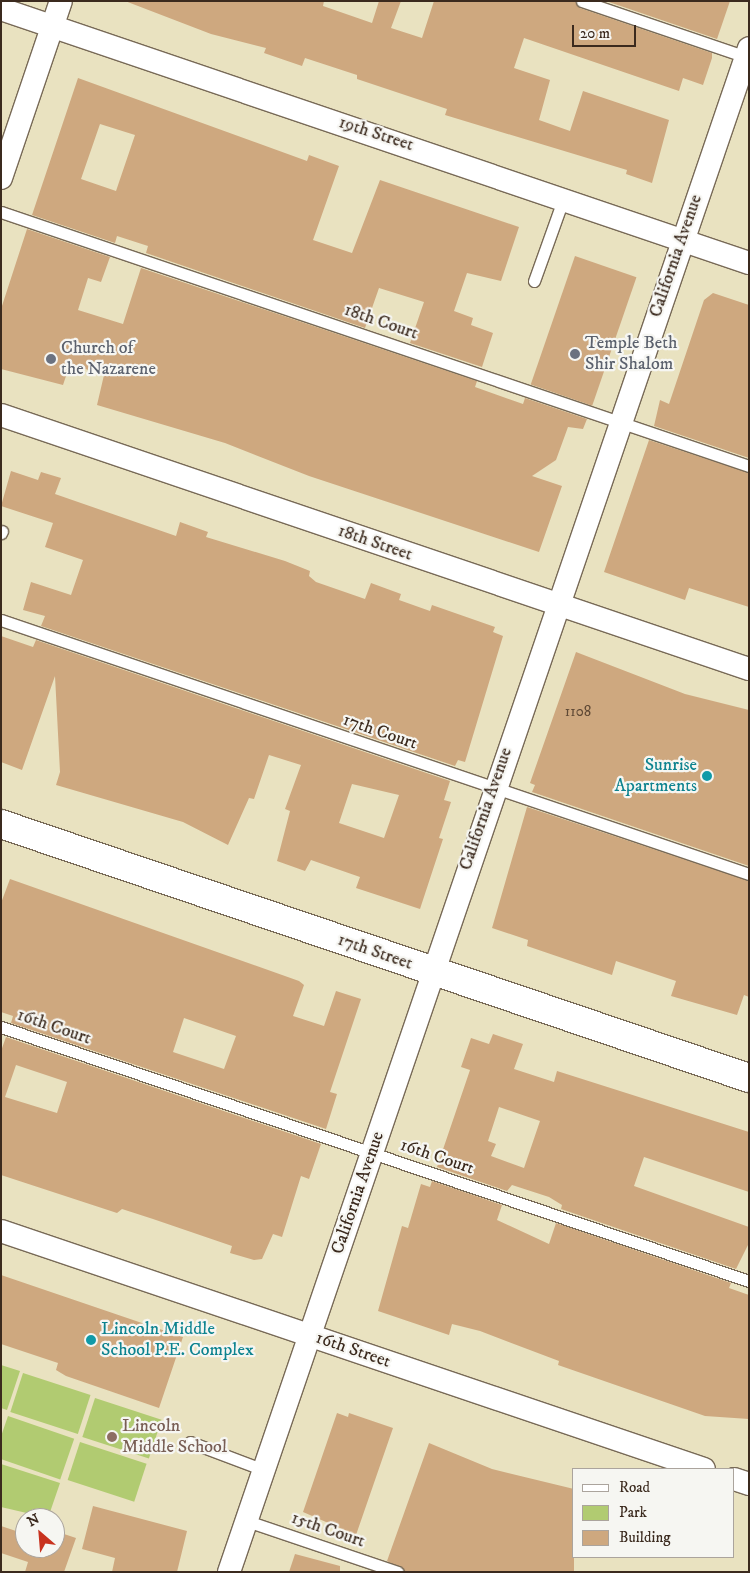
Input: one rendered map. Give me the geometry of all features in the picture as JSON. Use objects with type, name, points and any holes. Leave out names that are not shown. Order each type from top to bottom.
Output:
[{"type":"street","points":[[1,178],[61,1]]},
{"type":"street","name":"19th Street","points":[[1,9],[564,197],[749,263]]},
{"type":"street","name":"California Avenue","points":[[229,1572],[372,1153],[430,972],[681,240],[748,54]]},
{"type":"street","name":"18th Street","points":[[1,415],[749,669]]},
{"type":"street","name":"17th Street","points":[[1,824],[430,972],[749,1078]]},
{"type":"street","name":"16th Street","points":[[1,1231],[701,1468]]},
{"type":"street","points":[[735,1479],[749,1484]]},
{"type":"lane","points":[[582,1],[748,54]]},
{"type":"lane","points":[[534,281],[564,197]]},
{"type":"lane","name":"18th Court","points":[[1,212],[749,466]]},
{"type":"lane","name":"17th Court","points":[[1,620],[493,789],[749,874]]},
{"type":"lane","name":"16th Court","points":[[1,1027],[749,1281]]},
{"type":"lane","points":[[190,1442],[264,1470]]},
{"type":"lane","name":"15th Court","points":[[247,1521],[398,1572]]},
{"type":"green space","points":[[1,1365],[20,1371],[7,1410],[1,1408]]},
{"type":"green space","points":[[23,1373],[91,1395],[78,1434],[10,1412]]},
{"type":"green space","points":[[95,1398],[162,1420],[149,1459],[82,1437]]},
{"type":"green space","points":[[8,1416],[74,1439],[60,1479],[1,1459],[1,1436]]},
{"type":"green space","points":[[80,1442],[147,1464],[134,1502],[68,1480]]},
{"type":"green space","points":[[1,1464],[60,1483],[51,1508],[15,1508],[15,1510],[1,1507]]},
{"type":"building","points":[[125,1],[324,1],[323,6],[372,23],[379,1],[401,1],[391,28],[422,38],[434,1],[575,1],[580,8],[712,53],[712,58],[703,85],[683,78],[679,91],[524,38],[514,68],[550,80],[539,120],[570,131],[583,91],[669,120],[652,183],[626,174],[627,170],[445,115],[447,109],[357,79],[357,75],[305,58],[302,66],[264,53],[266,48],[211,34]]},
{"type":"building","points":[[606,1],[730,1],[717,39]]},
{"type":"building","points":[[78,78],[307,161],[309,155],[339,166],[313,240],[352,253],[380,180],[519,227],[501,281],[467,273],[454,311],[473,318],[471,325],[493,333],[482,367],[410,343],[424,302],[379,288],[365,328],[146,253],[148,246],[117,236],[115,243],[32,215]],"holes":[[[100,124],[135,135],[116,191],[81,179]]]},
{"type":"building","points":[[27,229],[110,257],[101,282],[88,278],[78,310],[123,324],[141,268],[477,381],[475,387],[523,404],[525,398],[587,419],[583,429],[568,427],[556,460],[532,476],[562,486],[539,552],[309,476],[225,443],[97,405],[104,375],[70,364],[63,385],[1,369],[1,309]]},
{"type":"building","name":"Temple Beth Shir Shalom","points":[[575,256],[636,277],[592,406],[531,385]]},
{"type":"building","points":[[713,293],[749,305],[749,458],[654,426],[660,400],[669,404],[704,300]]},
{"type":"building","points":[[649,440],[749,473],[749,607],[689,588],[685,600],[604,572]]},
{"type":"building","points":[[11,471],[38,480],[41,472],[61,478],[55,494],[176,536],[180,522],[208,532],[206,537],[285,561],[310,571],[309,576],[316,582],[365,599],[371,583],[401,594],[399,600],[430,611],[432,605],[495,627],[493,632],[503,636],[465,762],[458,760],[455,766],[41,626],[45,616],[23,610],[31,582],[71,595],[83,560],[45,547],[53,523],[1,506]]},
{"type":"building","points":[[1,636],[33,647],[36,640],[450,781],[444,800],[451,802],[439,838],[443,839],[420,909],[356,888],[360,877],[311,860],[305,871],[277,861],[290,811],[285,809],[301,765],[269,755],[254,799],[249,798],[228,845],[183,822],[56,785],[60,772],[55,676],[22,770],[1,762]],"holes":[[[352,784],[399,795],[384,838],[339,823]]]},
{"type":"building","points":[[576,652],[685,694],[749,710],[749,866],[532,792],[535,785],[530,783]]},
{"type":"building","points":[[527,807],[749,881],[749,997],[744,995],[737,1015],[671,996],[676,981],[616,961],[612,975],[527,946],[528,940],[492,928]]},
{"type":"building","points":[[10,879],[299,981],[304,985],[293,1016],[324,1026],[336,991],[361,999],[330,1092],[337,1094],[326,1129],[11,1023],[13,1016],[1,1012],[1,903]],"holes":[[[184,1018],[236,1036],[224,1069],[173,1052]]]},
{"type":"building","points":[[493,1034],[523,1044],[514,1069],[554,1082],[557,1071],[749,1132],[749,1192],[644,1157],[634,1186],[749,1227],[749,1243],[736,1269],[561,1209],[562,1205],[549,1197],[512,1185],[507,1191],[437,1167],[470,1070],[461,1067],[471,1038],[489,1044]],"holes":[[[499,1107],[540,1121],[524,1168],[491,1156],[496,1144],[488,1141]]]},
{"type":"building","points":[[6,1037],[321,1144],[309,1179],[301,1176],[282,1237],[273,1234],[262,1259],[254,1260],[230,1253],[232,1246],[153,1219],[122,1209],[117,1213],[1,1175],[1,1051]],"holes":[[[16,1065],[67,1082],[57,1113],[5,1097]]]},
{"type":"building","points":[[432,1181],[502,1205],[497,1220],[549,1244],[556,1223],[731,1283],[729,1288],[749,1295],[749,1419],[705,1416],[558,1365],[559,1361],[480,1331],[452,1324],[449,1335],[378,1311],[402,1226],[408,1228],[421,1184],[430,1187]]},
{"type":"building","name":"Lincoln Middle School P.E. Complex","points":[[1,1275],[183,1337],[159,1408],[66,1376],[56,1370],[58,1363],[1,1344]]},
{"type":"building","points":[[337,1413],[348,1417],[349,1413],[393,1428],[356,1535],[303,1512]]},
{"type":"building","points":[[429,1443],[492,1469],[572,1489],[572,1558],[574,1558],[574,1572],[405,1572],[387,1561]]},
{"type":"building","points":[[93,1506],[187,1531],[177,1572],[112,1572],[115,1558],[82,1549]]},
{"type":"building","points":[[1,1526],[15,1531],[15,1558],[1,1553]]},
{"type":"building","points":[[65,1534],[76,1538],[64,1572],[25,1572],[28,1562],[16,1558],[65,1558]]},
{"type":"building","points":[[295,1554],[340,1566],[340,1572],[289,1572]]},
{"type":"place","name":"Temple Beth Shir Shalom","points":[[575,354]]},
{"type":"place","name":"Church of the Nazarene","points":[[51,359]]},
{"type":"place","name":"Sunrise Apartments","points":[[707,776]]},
{"type":"place","name":"Lincoln Middle School P.E. Complex","points":[[91,1340]]},
{"type":"place","name":"Lincoln Middle School","points":[[112,1437]]}]
